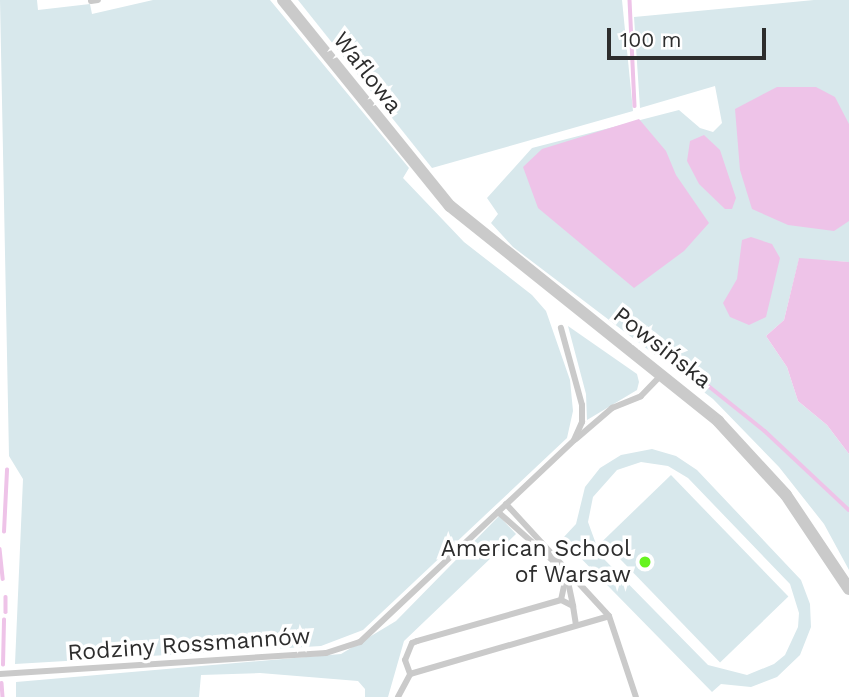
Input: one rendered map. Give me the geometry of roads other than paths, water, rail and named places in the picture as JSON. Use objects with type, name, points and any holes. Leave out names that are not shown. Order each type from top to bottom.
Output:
[{"type":"street","name":"Waflowa","points":[[283,0],[418,171]]},
{"type":"street","name":"Powsińska","points":[[418,171],[474,228],[662,373],[719,421],[771,476],[813,530],[849,589]]},
{"type":"lane","points":[[561,328],[582,405],[582,422],[574,440]]},
{"type":"lane","name":"Rodziny Rossmannów","points":[[0,674],[326,653],[348,647],[375,632],[574,440],[612,408],[641,396],[662,373]]},
{"type":"lane","points":[[506,504],[555,554],[558,565]]},
{"type":"lane","points":[[498,512],[558,565],[609,616],[636,697]]},
{"type":"lane","points":[[561,600],[567,575]]},
{"type":"lane","points":[[567,575],[576,625]]},
{"type":"lane","points":[[410,674],[405,660],[411,643],[561,600],[573,606]]},
{"type":"lane","points":[[398,697],[410,674],[609,616]]},
{"type":"waterway","points":[[630,0],[635,106]]},
{"type":"waterway","points":[[635,327],[765,431],[849,510]]},
{"type":"waterway","points":[[4,532],[7,470]]},
{"type":"waterway","points":[[0,549],[3,579]]},
{"type":"waterway","points":[[6,597],[6,612]]},
{"type":"waterway","points":[[3,665],[4,620]]},
{"type":"waterway","points":[[2,683],[3,697]]},
{"type":"place","name":"American School of Warsaw","points":[[645,562]]}]
